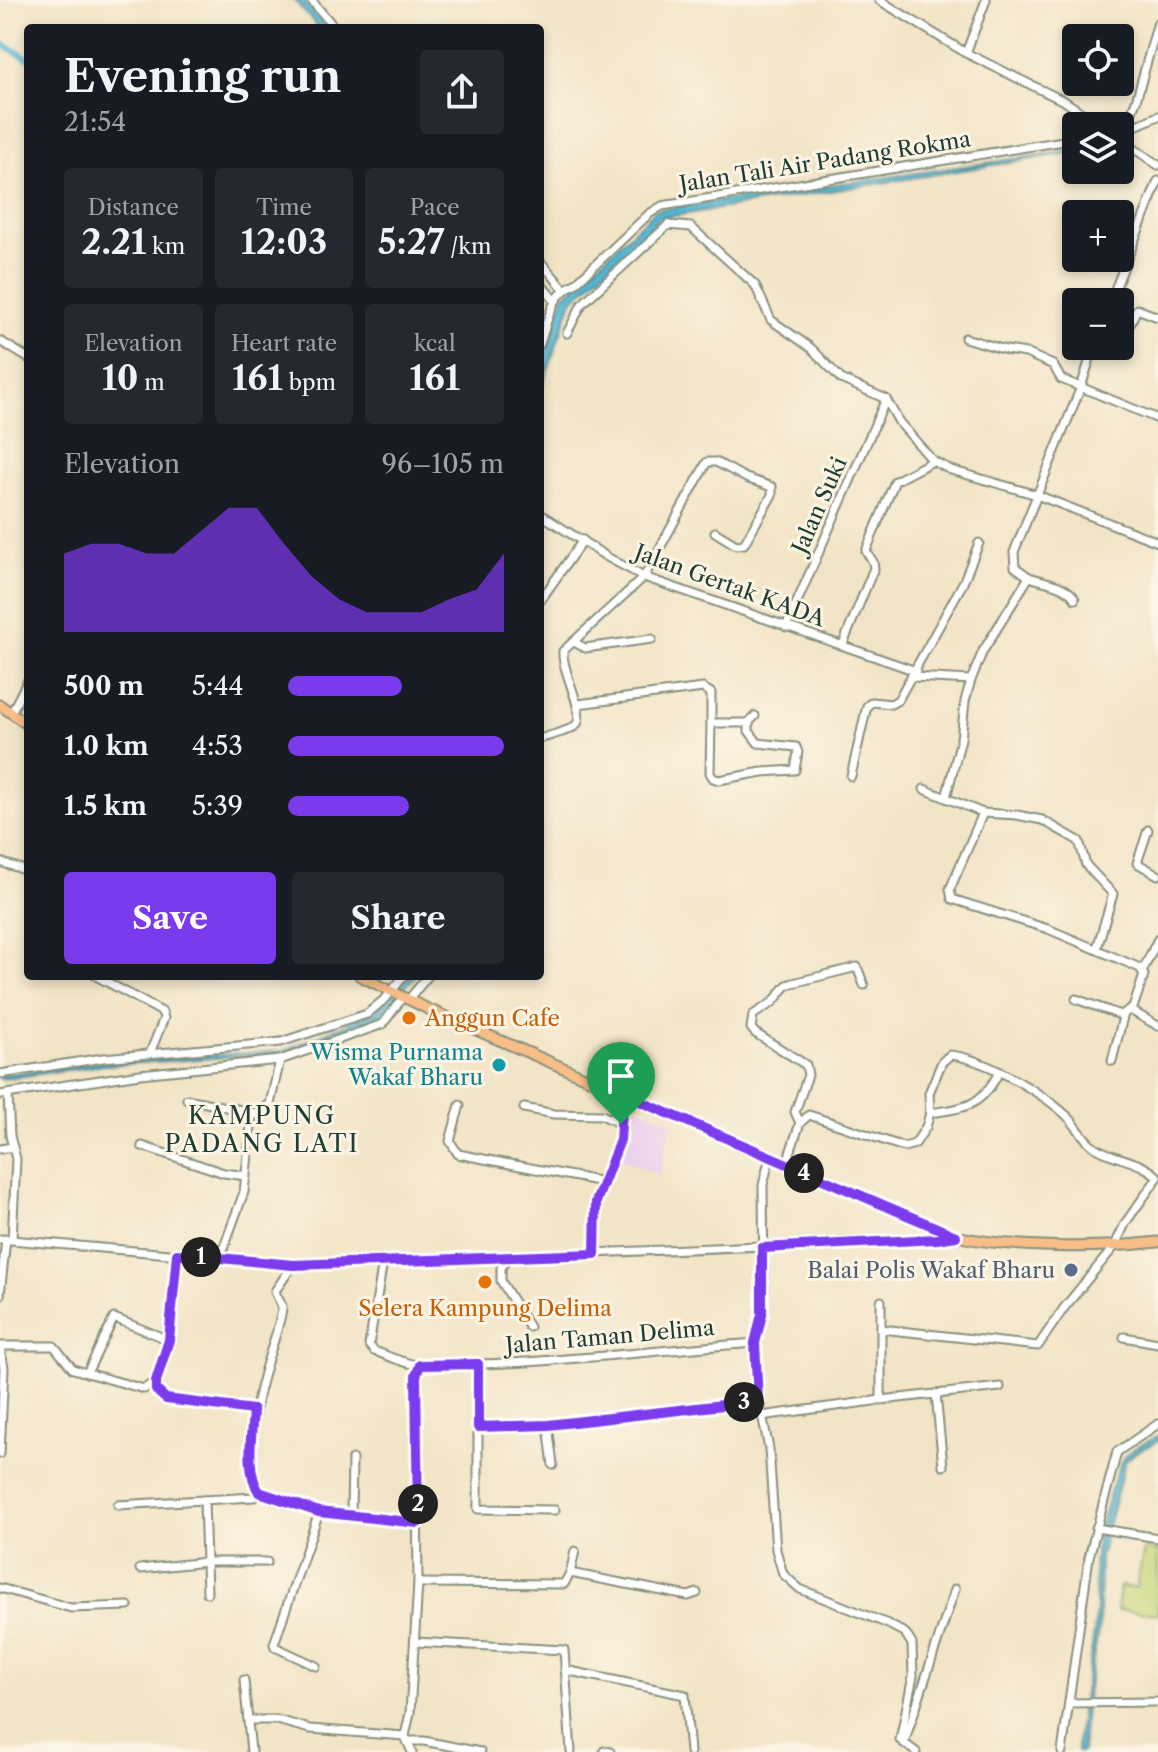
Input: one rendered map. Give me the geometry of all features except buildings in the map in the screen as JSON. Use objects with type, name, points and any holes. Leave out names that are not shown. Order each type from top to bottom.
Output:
[{"type":"main road","points":[[0,705],[24,722]]},
{"type":"main road","points":[[368,980],[786,1165],[956,1236],[996,1243],[1114,1247],[1158,1242]]},
{"type":"street","points":[[311,0],[332,24]]},
{"type":"street","points":[[879,0],[966,53],[1081,112]]},
{"type":"street","points":[[966,53],[986,0]]},
{"type":"street","points":[[1131,112],[1158,22]]},
{"type":"street","points":[[1134,128],[1158,116]]},
{"type":"street","name":"Jalan Tali Air Padang Rokma","points":[[555,299],[649,214],[663,207],[1062,141]]},
{"type":"street","points":[[1134,150],[1158,165]]},
{"type":"street","points":[[1116,288],[1158,181]]},
{"type":"street","points":[[663,207],[668,225]]},
{"type":"street","points":[[567,333],[582,304],[668,225],[691,227],[755,285],[771,320],[811,348],[841,379],[886,399],[899,422],[933,461],[951,470],[1037,495],[1158,542]]},
{"type":"street","points":[[544,266],[564,289]]},
{"type":"street","points":[[544,287],[555,299],[544,332]]},
{"type":"street","points":[[1134,315],[1137,309],[1158,317]]},
{"type":"street","points":[[965,338],[1007,351],[1026,353],[1052,364],[1061,379],[1158,419]]},
{"type":"street","points":[[0,341],[24,356]]},
{"type":"street","points":[[1075,599],[1074,594],[1067,590],[1029,577],[1015,567],[1014,552],[1090,360]]},
{"type":"street","name":"Jalan Suki","points":[[786,627],[886,399]]},
{"type":"street","points":[[843,644],[874,568],[866,551],[895,481],[933,461]]},
{"type":"street","points":[[544,737],[576,725],[579,720],[578,704],[563,667],[563,651],[644,577],[707,462],[716,462],[772,487],[772,495],[744,544],[736,545],[715,532]]},
{"type":"street","name":"Jalan Gertak KADA","points":[[544,516],[644,577],[843,644],[914,674],[971,680]]},
{"type":"street","points":[[544,595],[583,540]]},
{"type":"street","points":[[851,776],[867,706],[872,702],[896,702],[970,570],[979,543]]},
{"type":"street","points":[[946,798],[961,739],[965,701],[971,680],[983,651],[1029,577]]},
{"type":"street","points":[[574,642],[585,648],[652,639]]},
{"type":"street","points":[[11,713],[24,688]]},
{"type":"street","points":[[578,704],[707,688],[711,693],[710,773],[713,778],[719,780],[795,770],[796,747],[756,742],[749,731],[752,719],[711,723]]},
{"type":"street","points":[[924,789],[983,813],[1030,816],[1042,820],[1079,841],[1086,865],[1113,894],[1097,948]]},
{"type":"street","points":[[983,813],[950,889],[952,899],[1097,948],[1143,970]]},
{"type":"street","points":[[1148,830],[1137,863],[1158,875]]},
{"type":"street","points":[[0,862],[24,870]]},
{"type":"street","points":[[1132,1009],[1143,970],[1158,939]]},
{"type":"street","points":[[800,1123],[795,1112],[808,1075],[806,1065],[755,1033],[751,1028],[753,1015],[793,983],[857,967],[864,985]]},
{"type":"street","points":[[103,980],[162,1012],[163,1021],[150,1053]]},
{"type":"street","points":[[0,1074],[150,1053],[281,1042],[367,1014],[401,980]]},
{"type":"street","points":[[0,1295],[16,1159],[4,1094],[140,1074],[280,1060],[383,1024],[424,980]]},
{"type":"street","points":[[1076,999],[1123,1016]]},
{"type":"street","points":[[1112,1061],[1123,1016],[1127,1009],[1132,1009]]},
{"type":"street","points":[[1132,1009],[1136,1015],[1158,1026]]},
{"type":"street","points":[[786,1165],[800,1123],[805,1117],[816,1116],[910,1147],[918,1140],[930,1113],[929,1093],[946,1057],[956,1055],[999,1072],[1043,1096],[1071,1120],[1093,1146],[1107,1154],[1138,1163],[1158,1177],[1126,1222],[1114,1247],[1064,1308],[1038,1346],[881,1329]]},
{"type":"street","points":[[187,1099],[255,1113],[268,1108],[280,1060]]},
{"type":"street","points":[[930,1113],[981,1100],[999,1072]]},
{"type":"street","points":[[595,1254],[594,1213],[620,1140],[623,1094]]},
{"type":"street","points":[[460,1105],[450,1141],[458,1154],[603,1182]]},
{"type":"street","points":[[524,1108],[554,1114],[603,1116],[621,1124]]},
{"type":"street","points":[[220,1258],[244,1192],[251,1120],[255,1113]]},
{"type":"street","points":[[142,1146],[224,1173],[246,1176]]},
{"type":"street","points":[[0,1149],[13,1147]]},
{"type":"street","points":[[770,1157],[763,1185],[762,1314],[755,1343],[758,1401],[769,1449],[776,1550],[783,1574],[800,1589],[905,1633],[912,1644],[913,1676],[900,1740],[916,1752]]},
{"type":"street","points":[[6,1239],[293,1265],[762,1248],[956,1236]]},
{"type":"street","points":[[177,1254],[169,1340],[156,1390],[166,1399],[253,1410]]},
{"type":"street","points":[[508,1257],[501,1268],[501,1281],[529,1327]]},
{"type":"street","points":[[383,1262],[369,1347],[420,1365],[416,1376],[418,1583],[406,1738],[412,1752]]},
{"type":"street","points":[[293,1265],[275,1291],[282,1309],[253,1410],[253,1479],[259,1492],[319,1512],[418,1523]]},
{"type":"street","points":[[881,1301],[881,1400]]},
{"type":"street","points":[[87,1373],[114,1318],[169,1340]]},
{"type":"street","points":[[1124,1337],[1158,1343]]},
{"type":"street","name":"Jalan Taman Delima","points":[[420,1365],[543,1362],[755,1343]]},
{"type":"street","points":[[0,1454],[4,1368],[0,1346],[54,1346],[72,1368],[141,1389],[156,1381]]},
{"type":"street","points":[[478,1364],[478,1509],[555,1510]]},
{"type":"street","points":[[761,1416],[1000,1387]]},
{"type":"street","points":[[936,1394],[943,1466]]},
{"type":"street","points":[[478,1427],[548,1425],[758,1401]]},
{"type":"street","points":[[1062,1752],[1089,1557],[1117,1452],[1158,1424]]},
{"type":"street","points":[[548,1425],[553,1465]]},
{"type":"street","points":[[351,1514],[352,1459]]},
{"type":"street","points":[[118,1505],[254,1497],[259,1492]]},
{"type":"street","points":[[204,1500],[207,1593]]},
{"type":"street","points":[[316,1666],[274,1644],[319,1512]]},
{"type":"street","points":[[1098,1528],[1158,1538]]},
{"type":"street","points":[[418,1583],[564,1584],[575,1551]]},
{"type":"street","points":[[140,1569],[206,1562],[267,1562]]},
{"type":"street","points":[[570,1573],[688,1596],[697,1593]]},
{"type":"street","points":[[0,1588],[71,1608],[128,1606]]},
{"type":"street","points":[[904,1743],[955,1589]]},
{"type":"street","points":[[415,1642],[564,1650],[571,1752]]},
{"type":"street","points":[[913,1657],[930,1662]]},
{"type":"street","points":[[565,1670],[685,1695],[690,1752]]},
{"type":"street","points":[[244,1680],[251,1752]]},
{"type":"street","points":[[1069,1703],[1158,1702]]},
{"type":"street","points":[[250,1720],[277,1720],[310,1729],[406,1738],[480,1752]]},
{"type":"shaded area","points":[[636,1106],[672,1122],[659,1175],[622,1159],[627,1133],[634,1129]]},
{"type":"green space","points":[[1144,1549],[1158,1551],[1158,1614],[1117,1610],[1120,1586],[1136,1588]]},
{"type":"water","points":[[294,0],[303,0],[324,24],[315,24]]},
{"type":"water","points":[[1062,152],[660,218],[572,301],[544,381],[544,352],[564,296],[656,210]]},
{"type":"water","points":[[403,980],[412,980],[382,1014],[283,1054],[104,1065],[0,1079],[0,1075],[102,1061],[282,1051],[376,1011]]},
{"type":"water","points":[[1158,1436],[1158,1441],[1136,1452],[1125,1462],[1100,1556],[1099,1626],[1085,1705],[1082,1752],[1077,1752],[1095,1623],[1095,1555],[1102,1521],[1123,1460],[1134,1449]]},
{"type":"waterway","points":[[0,43],[24,56]]},
{"type":"place","name":"Anggun Cafe","points":[[409,1018]]},
{"type":"place","name":"Wisma Purnama Wakaf Bharu","points":[[499,1065]]},
{"type":"place","name":"Balai Polis Wakaf Bharu","points":[[1071,1270]]},
{"type":"place","name":"Selera Kampung Delima","points":[[485,1282]]},
{"type":"district","name":"KAMPUNG PADANG LATI","points":[[262,1130]]},
{"type":"route","points":[[623,1094],[956,1236],[762,1248],[764,1287],[755,1343],[758,1401],[548,1425],[478,1427],[478,1364],[420,1365],[416,1376],[418,1523],[319,1512],[259,1492],[253,1479],[253,1410],[166,1399],[156,1390],[169,1340],[177,1254],[293,1265],[595,1254],[596,1202],[620,1140],[621,1124],[623,1094]]}]
